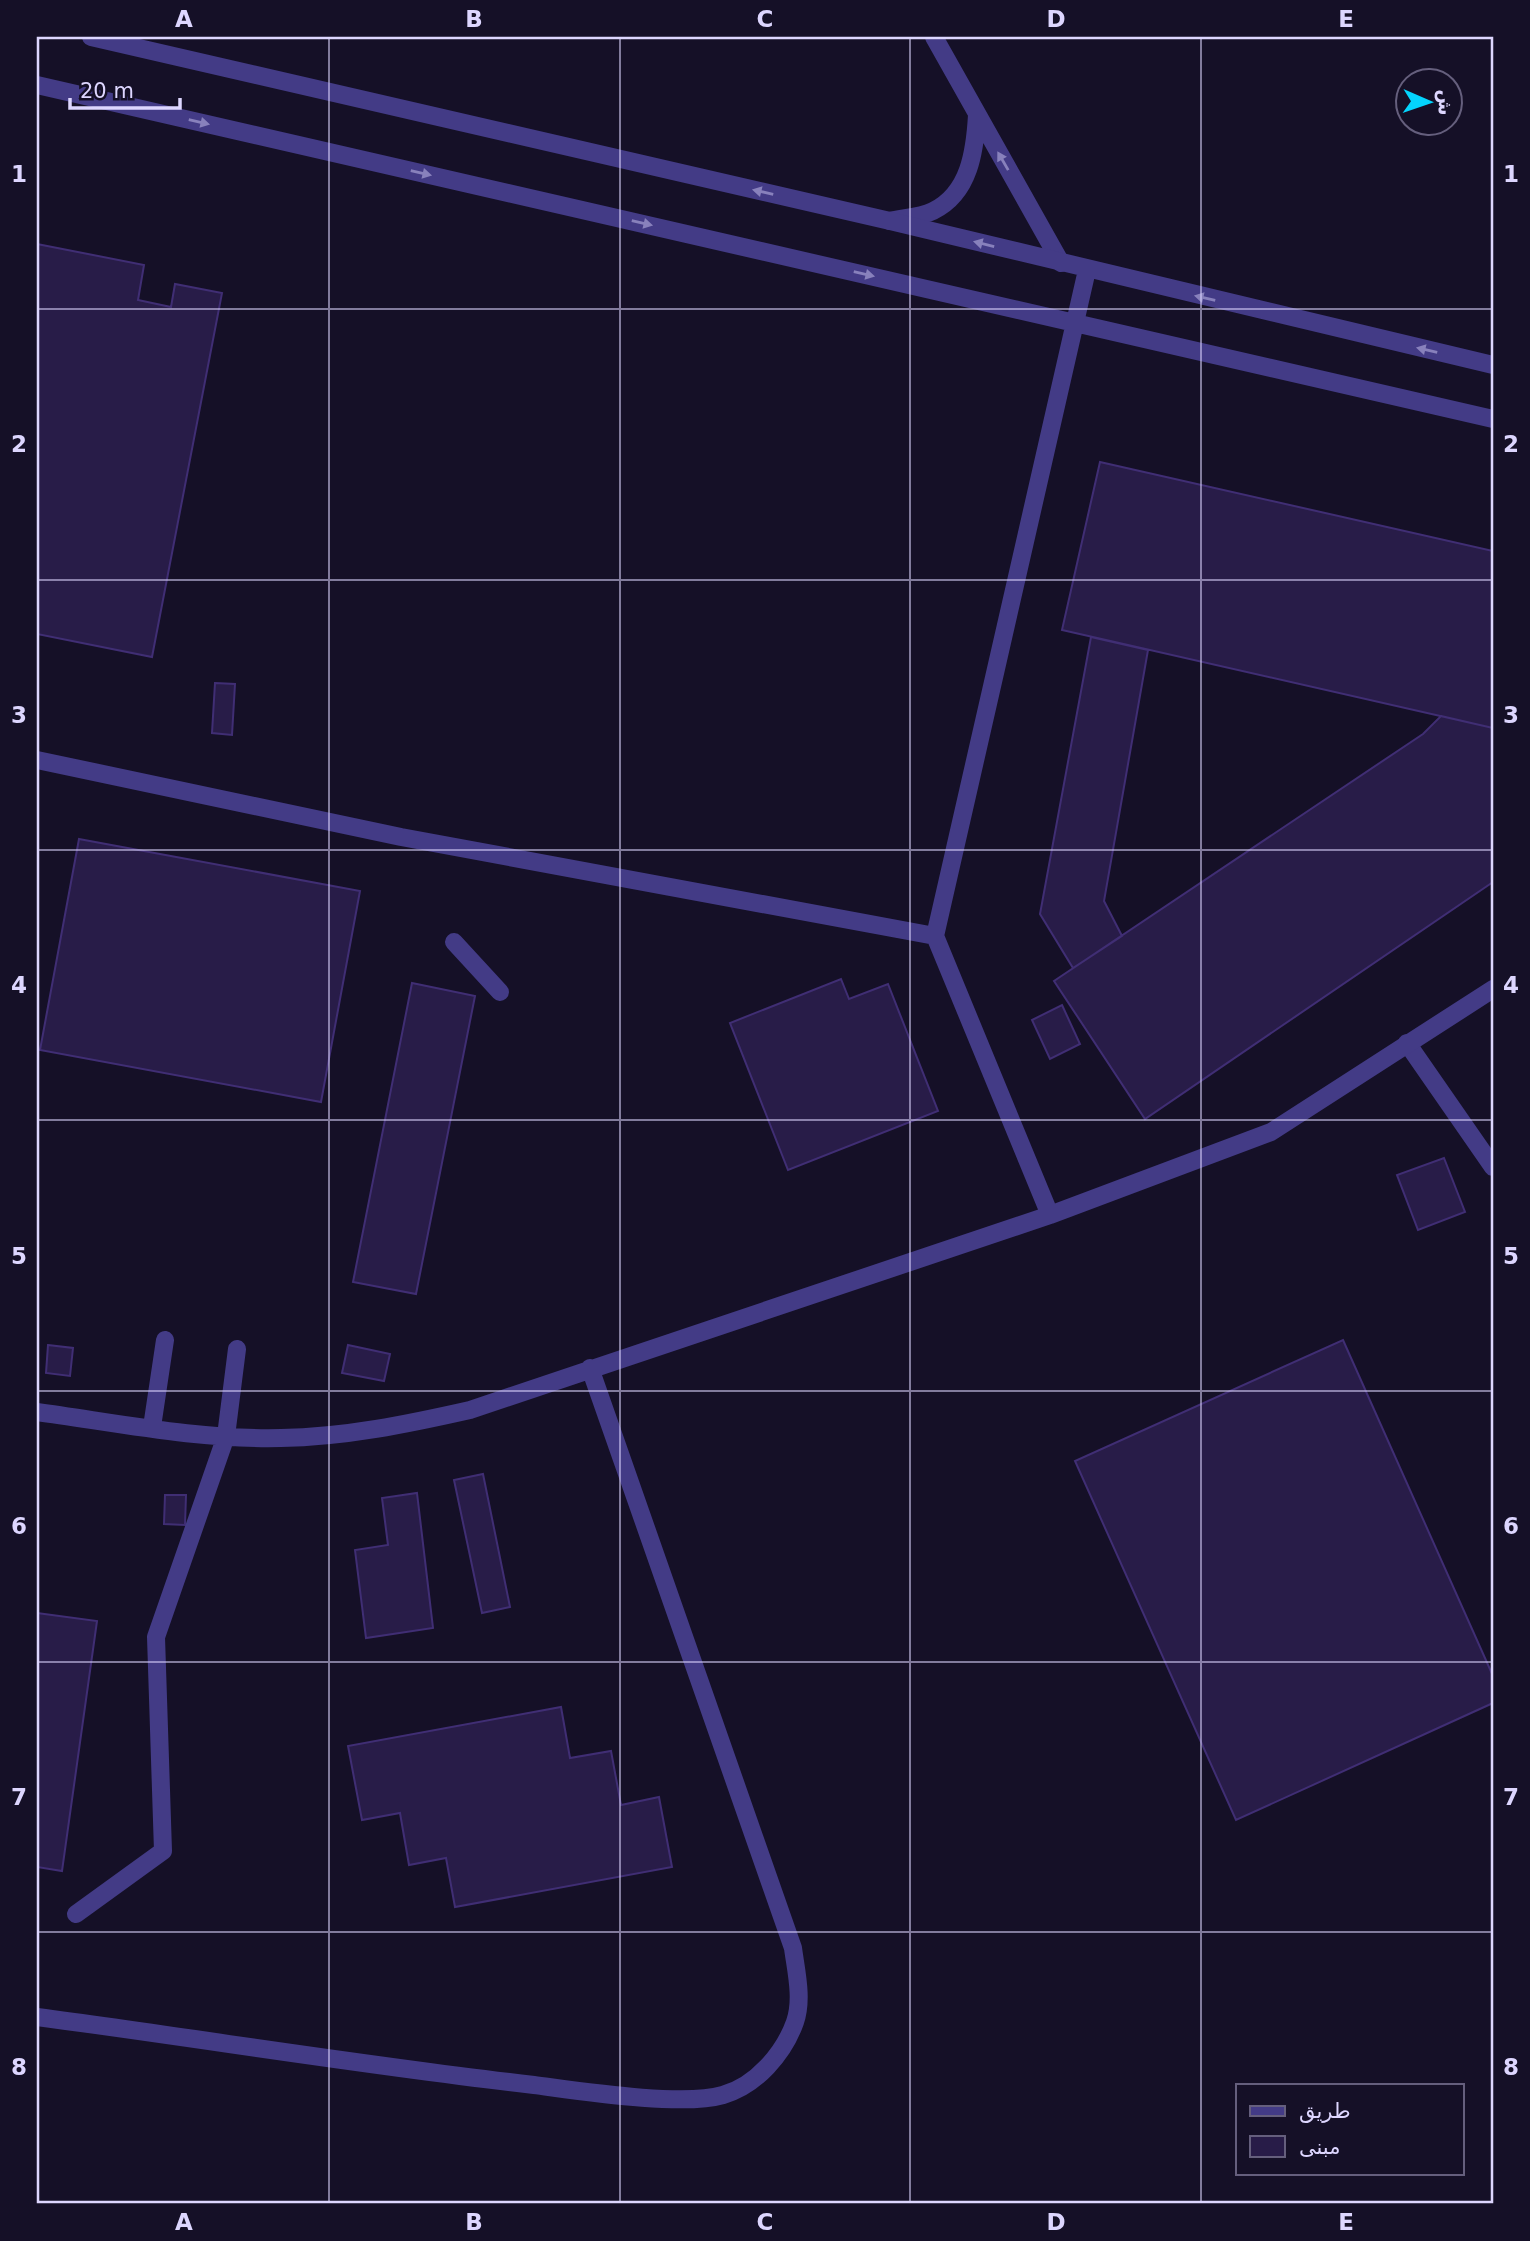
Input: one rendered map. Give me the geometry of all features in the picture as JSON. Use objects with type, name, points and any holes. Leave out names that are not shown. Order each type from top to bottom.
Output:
[{"type":"street","points":[[90,37],[890,221],[1493,365]]},
{"type":"street","points":[[934,37],[1061,263]]},
{"type":"street","points":[[37,85],[1493,419]]},
{"type":"street","points":[[890,221],[934,211],[964,181],[976,146],[977,115]]},
{"type":"street","points":[[1050,1215],[935,936],[1087,270]]},
{"type":"street","points":[[37,760],[401,837],[935,936]]},
{"type":"street","points":[[454,942],[500,992]]},
{"type":"street","points":[[37,1412],[226,1436],[280,1438],[403,1426],[470,1410],[1050,1215],[1271,1132],[1493,989]]},
{"type":"street","points":[[1407,1043],[1493,1167]]},
{"type":"street","points":[[152,1427],[165,1340]]},
{"type":"street","points":[[76,1914],[163,1851],[156,1637],[226,1436],[237,1349]]},
{"type":"street","points":[[37,2017],[585,2092],[701,2099],[737,2089],[767,2067],[795,2021],[799,1989],[793,1948],[590,1368]]},
{"type":"building","points":[[37,244],[144,265],[138,300],[171,307],[175,284],[222,293],[152,657],[37,634]]},
{"type":"building","points":[[1100,462],[1493,551],[1493,728],[1062,630]]},
{"type":"building","points":[[1091,637],[1148,650],[1104,901],[1122,936],[1073,968],[1040,914]]},
{"type":"building","points":[[215,683],[235,684],[232,735],[212,733]]},
{"type":"building","points":[[1441,716],[1493,728],[1493,882],[1145,1119],[1054,981],[1423,734]]},
{"type":"building","points":[[79,839],[360,891],[321,1102],[40,1050]]},
{"type":"building","points":[[841,979],[849,999],[888,984],[938,1111],[788,1170],[730,1023]]},
{"type":"building","points":[[412,983],[475,996],[416,1294],[353,1282]]},
{"type":"building","points":[[1062,1005],[1080,1044],[1050,1059],[1032,1020]]},
{"type":"building","points":[[1444,1158],[1465,1212],[1418,1230],[1397,1175]]},
{"type":"building","points":[[1343,1340],[1493,1676],[1493,1703],[1236,1820],[1075,1461]]},
{"type":"building","points":[[48,1345],[73,1348],[70,1376],[46,1373]]},
{"type":"building","points":[[348,1345],[390,1354],[384,1381],[342,1373]]},
{"type":"building","points":[[483,1474],[510,1607],[482,1613],[454,1480]]},
{"type":"building","points":[[417,1493],[433,1628],[366,1638],[355,1550],[388,1545],[382,1498]]},
{"type":"building","points":[[165,1495],[186,1495],[185,1525],[164,1524]]},
{"type":"building","points":[[37,1613],[97,1621],[62,1871],[37,1867]]},
{"type":"building","points":[[561,1707],[570,1758],[611,1751],[621,1805],[659,1797],[672,1867],[455,1907],[446,1858],[409,1865],[400,1813],[362,1820],[348,1746]]}]
